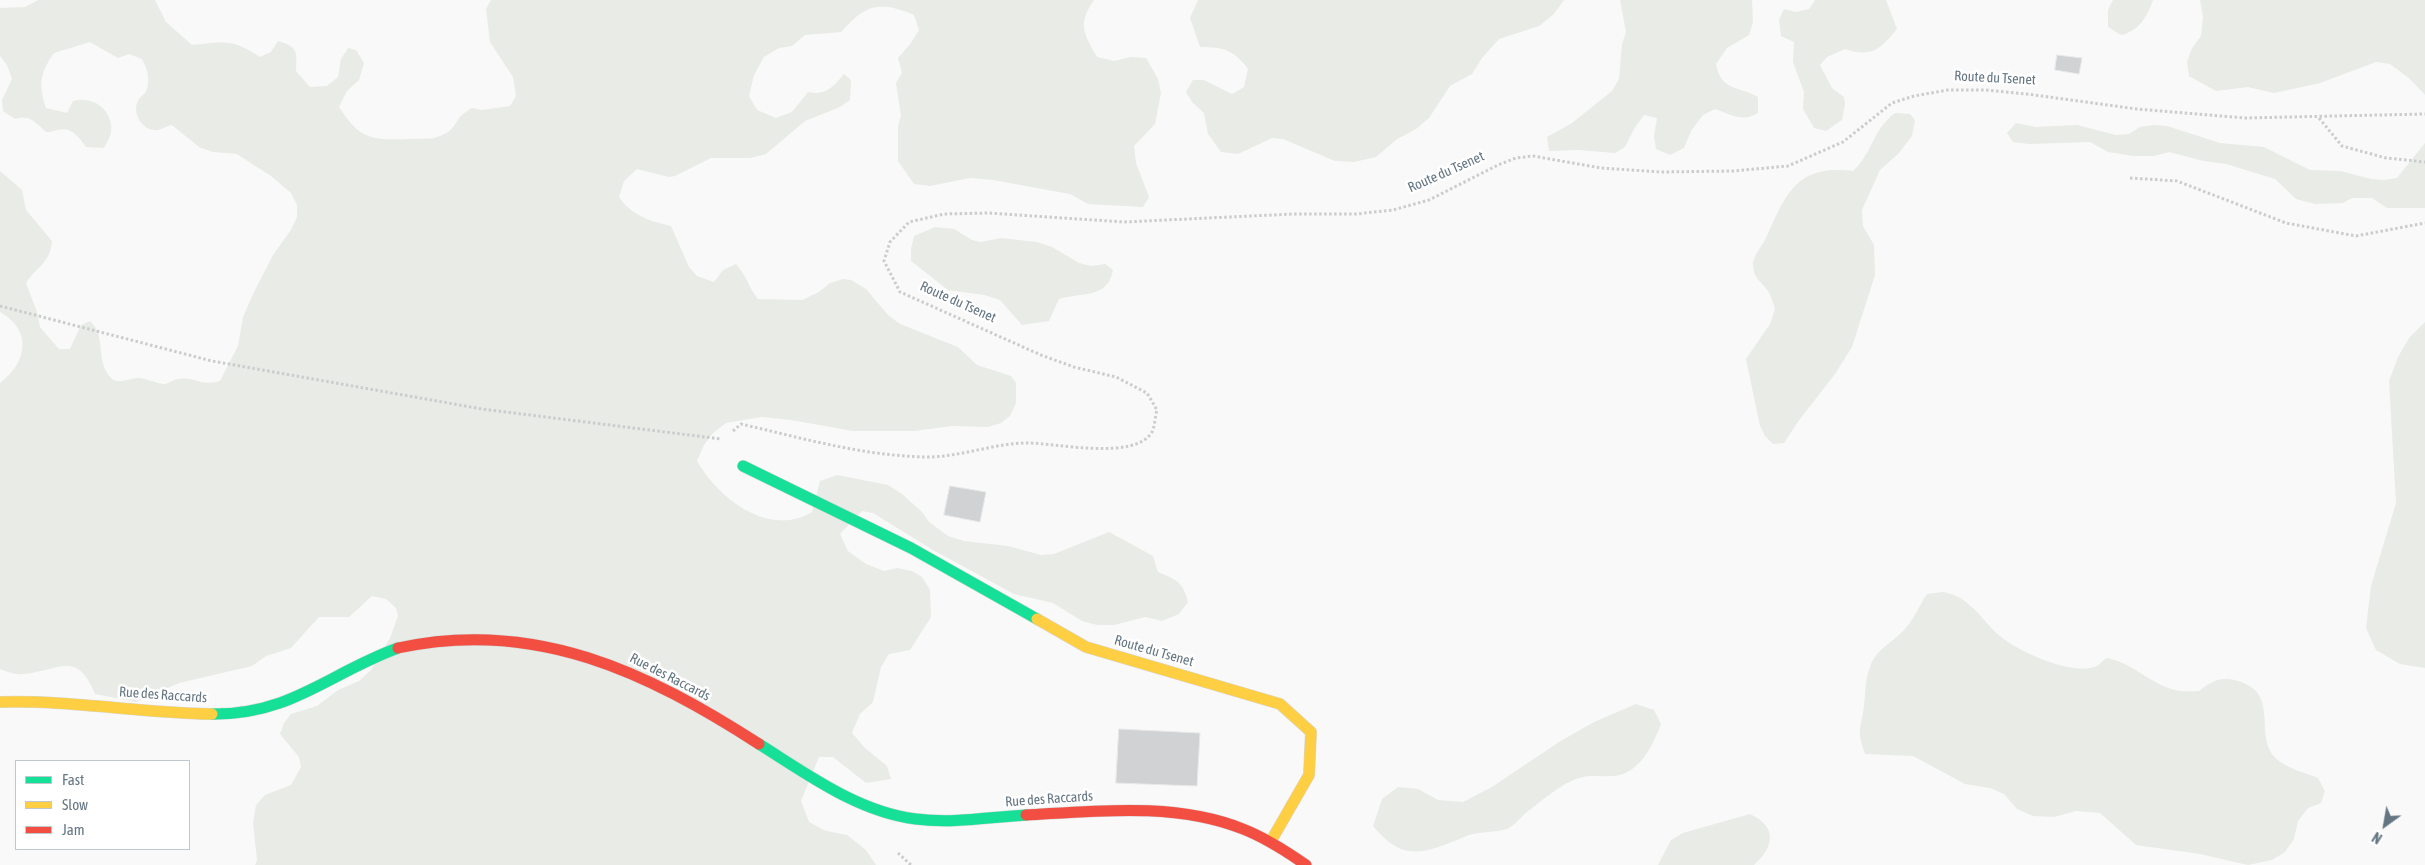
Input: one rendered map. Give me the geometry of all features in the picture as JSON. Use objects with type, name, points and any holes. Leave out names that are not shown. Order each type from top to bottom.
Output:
[{"type":"street","name":"Route du Tsenet","points":[[742,466],[911,548],[1086,647],[1280,704],[1311,732],[1309,775],[1270,841]]},
{"type":"street","name":"Rue des Raccards","points":[[0,702],[52,701],[174,714],[251,712],[289,702],[377,656],[428,642],[468,640],[510,642],[558,649],[637,673],[690,702],[834,790],[885,813],[906,818],[943,821],[1081,812],[1157,812],[1221,823],[1270,841],[1306,865]]},
{"type":"path","name":"Route du Tsenet","points":[[730,434],[741,424],[870,453],[928,457],[955,455],[1028,443],[1074,449],[1137,445],[1152,432],[1157,410],[1147,393],[1116,377],[1074,367],[1041,355],[900,292],[884,261],[890,242],[909,222],[944,214],[988,213],[1124,222],[1293,214],[1356,214],[1393,210],[1429,200],[1498,165],[1516,158],[1533,156],[1602,168],[1661,172],[1733,171],[1788,166],[1843,142],[1892,103],[1914,96],[1948,90],[1986,90],[2137,109],[2208,115],[2318,118],[2425,114]]},
{"type":"path","points":[[2318,118],[2342,146],[2386,158],[2425,162]]},
{"type":"path","points":[[2130,178],[2178,181],[2286,223],[2356,236],[2425,224]]},
{"type":"path","points":[[0,306],[212,361],[482,409],[724,439],[728,452],[742,466]]},
{"type":"shaded area","points":[[38,0],[155,0],[166,22],[192,45],[212,43],[235,44],[260,57],[271,52],[278,41],[289,45],[296,54],[296,71],[310,87],[327,86],[338,77],[341,59],[348,48],[356,50],[364,63],[359,80],[347,91],[339,107],[361,132],[377,138],[398,139],[438,137],[450,131],[461,116],[472,108],[482,110],[510,106],[516,96],[513,77],[490,42],[486,9],[491,0],[1094,0],[1085,16],[1084,29],[1097,57],[1114,61],[1131,57],[1146,58],[1158,79],[1161,93],[1155,124],[1134,146],[1136,163],[1149,197],[1143,207],[1088,204],[1070,194],[993,180],[970,178],[930,186],[914,184],[898,161],[898,126],[901,116],[896,83],[902,73],[898,58],[919,30],[914,15],[902,10],[882,6],[866,10],[858,15],[841,32],[805,35],[792,46],[779,48],[764,57],[754,75],[749,96],[757,110],[776,118],[792,112],[808,92],[820,93],[829,89],[844,74],[851,80],[850,100],[840,107],[805,121],[766,154],[750,158],[711,158],[675,176],[669,177],[637,169],[624,181],[619,197],[630,209],[642,217],[671,226],[689,267],[697,276],[714,282],[723,270],[736,264],[758,299],[802,300],[819,292],[830,283],[843,279],[851,280],[866,289],[888,315],[900,324],[958,347],[977,365],[1011,376],[1016,383],[1016,403],[1010,416],[1001,423],[988,427],[952,426],[914,431],[853,431],[791,420],[761,417],[726,423],[713,433],[704,445],[697,461],[718,489],[732,501],[763,517],[779,520],[796,519],[812,512],[820,481],[837,475],[888,485],[902,494],[922,512],[929,522],[948,536],[964,541],[1008,546],[1041,555],[1054,554],[1109,532],[1153,556],[1158,572],[1178,582],[1184,590],[1188,602],[1179,614],[1162,621],[1145,617],[1114,625],[1097,625],[1082,621],[1053,603],[1014,594],[933,550],[873,513],[862,511],[840,534],[848,551],[866,564],[884,571],[897,568],[912,571],[922,577],[930,590],[931,617],[910,650],[889,654],[881,667],[873,702],[860,714],[852,733],[865,748],[887,766],[891,779],[866,783],[833,757],[819,757],[801,801],[809,822],[826,831],[847,835],[866,850],[876,865],[255,865],[257,860],[253,823],[256,805],[265,795],[291,785],[301,767],[299,757],[280,734],[284,723],[291,714],[317,706],[338,690],[359,681],[371,670],[390,638],[398,616],[396,608],[386,599],[372,596],[349,617],[319,617],[291,648],[266,656],[252,666],[179,683],[136,702],[95,694],[81,671],[74,667],[57,667],[20,674],[0,669],[0,383],[16,366],[21,356],[22,337],[11,319],[0,312],[0,171],[22,190],[26,210],[52,241],[46,260],[26,283],[37,312],[40,327],[59,349],[70,349],[81,325],[90,321],[98,334],[106,370],[110,377],[116,381],[138,378],[165,384],[184,378],[208,383],[220,381],[238,346],[243,317],[254,292],[273,255],[291,230],[297,217],[297,205],[291,193],[271,176],[237,154],[213,152],[199,147],[172,125],[156,130],[145,127],[137,115],[136,105],[147,89],[148,73],[142,59],[129,54],[118,58],[90,42],[54,53],[43,73],[41,85],[46,108],[67,113],[73,101],[88,100],[95,102],[106,111],[111,125],[111,133],[104,148],[86,147],[71,131],[63,129],[46,132],[32,120],[25,118],[15,119],[3,111],[2,100],[12,79],[7,65],[0,56],[0,8],[25,7]]},
{"type":"shaded area","points":[[1198,0],[1564,0],[1554,14],[1539,26],[1499,39],[1482,58],[1472,74],[1450,86],[1429,118],[1416,129],[1397,139],[1376,157],[1354,162],[1335,161],[1283,139],[1272,138],[1238,154],[1221,152],[1208,134],[1204,113],[1192,102],[1186,92],[1193,80],[1204,80],[1232,94],[1244,87],[1248,69],[1228,51],[1200,47],[1190,18]]},
{"type":"shaded area","points":[[1620,0],[1752,0],[1753,22],[1749,35],[1727,48],[1716,64],[1726,84],[1758,97],[1758,113],[1742,117],[1715,109],[1703,115],[1691,131],[1684,148],[1670,155],[1656,149],[1654,136],[1657,118],[1644,115],[1625,147],[1615,153],[1579,150],[1549,151],[1547,137],[1572,123],[1612,91],[1619,79],[1622,44],[1626,32]]},
{"type":"shaded area","points":[[1815,0],[1886,0],[1897,29],[1875,50],[1854,52],[1845,49],[1827,57],[1820,65],[1832,88],[1844,97],[1845,104],[1842,120],[1826,131],[1814,128],[1803,109],[1804,92],[1793,62],[1794,42],[1781,36],[1779,20],[1784,9],[1796,12],[1809,9]]},
{"type":"shaded area","points":[[2113,0],[2153,0],[2142,22],[2133,30],[2121,35],[2108,27],[2108,10]]},
{"type":"shaded area","points":[[2200,0],[2425,0],[2425,95],[2410,79],[2390,64],[2376,62],[2320,83],[2274,93],[2248,87],[2216,91],[2189,76],[2187,62],[2192,48],[2201,36],[2203,17]]},
{"type":"shaded area","points":[[1895,113],[1910,114],[1915,120],[1912,136],[1899,153],[1880,170],[1862,210],[1863,226],[1874,245],[1875,275],[1852,347],[1835,374],[1784,443],[1773,444],[1765,436],[1760,426],[1746,359],[1770,324],[1775,309],[1768,291],[1755,274],[1754,259],[1780,208],[1796,185],[1806,177],[1819,172],[1834,170],[1853,171],[1864,157],[1882,126]]},
{"type":"shaded area","points":[[2016,123],[2036,127],[2077,125],[2116,135],[2129,134],[2140,127],[2153,125],[2167,126],[2220,143],[2264,147],[2310,170],[2341,171],[2371,179],[2384,180],[2397,178],[2425,143],[2425,208],[2387,208],[2372,198],[2352,198],[2343,203],[2315,204],[2296,199],[2275,179],[2226,164],[2204,161],[2169,152],[2154,156],[2133,156],[2108,152],[2090,142],[2029,144],[2013,142],[2007,133]]},
{"type":"shaded area","points":[[935,227],[954,229],[972,240],[981,242],[1001,238],[1037,242],[1052,247],[1079,263],[1091,266],[1105,264],[1113,270],[1106,286],[1100,290],[1059,299],[1049,321],[1022,325],[1000,300],[984,295],[948,290],[911,261],[914,236]]},
{"type":"shaded area","points":[[2425,322],[2425,668],[2400,664],[2376,650],[2366,628],[2371,586],[2396,503],[2389,381],[2398,357],[2409,338]]},
{"type":"shaded area","points":[[1943,592],[1952,594],[1968,603],[1993,630],[2020,649],[2061,666],[2087,669],[2097,666],[2106,658],[2124,664],[2157,683],[2178,691],[2199,691],[2213,682],[2222,679],[2238,681],[2251,687],[2259,696],[2263,706],[2267,741],[2271,752],[2283,764],[2318,778],[2325,791],[2321,803],[2308,808],[2298,821],[2294,839],[2285,852],[2272,860],[2248,865],[2200,854],[2136,845],[2100,813],[2076,811],[2054,817],[2033,816],[2017,809],[2004,794],[1990,788],[1965,784],[1913,756],[1865,754],[1860,737],[1860,729],[1867,678],[1873,661],[1876,655],[1907,626],[1927,594]]},
{"type":"shaded area","points":[[1636,704],[1654,710],[1661,724],[1649,750],[1637,765],[1621,775],[1589,776],[1567,783],[1507,829],[1469,835],[1429,850],[1417,852],[1396,846],[1373,826],[1382,799],[1398,787],[1418,789],[1438,800],[1463,802],[1492,787],[1559,742],[1594,722]]},
{"type":"shaded area","points":[[1750,814],[1765,825],[1769,831],[1770,838],[1766,851],[1754,865],[1658,865],[1671,840],[1683,833]]},
{"type":"building","points":[[2057,55],[2082,58],[2079,74],[2055,70]]},
{"type":"building","points":[[950,486],[986,492],[980,522],[944,515]]},
{"type":"building","points":[[1119,729],[1200,733],[1197,786],[1116,783]]},
{"type":"traffic: fast","points":[[743,466],[911,548],[1037,619]]},
{"type":"traffic: fast","points":[[212,714],[265,708],[309,691],[373,658],[398,648]]},
{"type":"traffic: fast","points":[[759,744],[814,779],[853,800],[895,815],[944,821],[1026,815]]},
{"type":"traffic: slow","points":[[1037,619],[1086,647],[1280,704],[1311,732],[1309,775],[1271,841]]},
{"type":"traffic: slow","points":[[0,702],[53,703],[212,714]]},
{"type":"traffic: jam","points":[[398,648],[448,641],[496,640],[543,646],[588,658],[632,674],[675,694],[759,744]]},
{"type":"traffic: jam","points":[[1026,815],[1136,810],[1191,815],[1217,820],[1243,829],[1276,845],[1306,865]]}]
